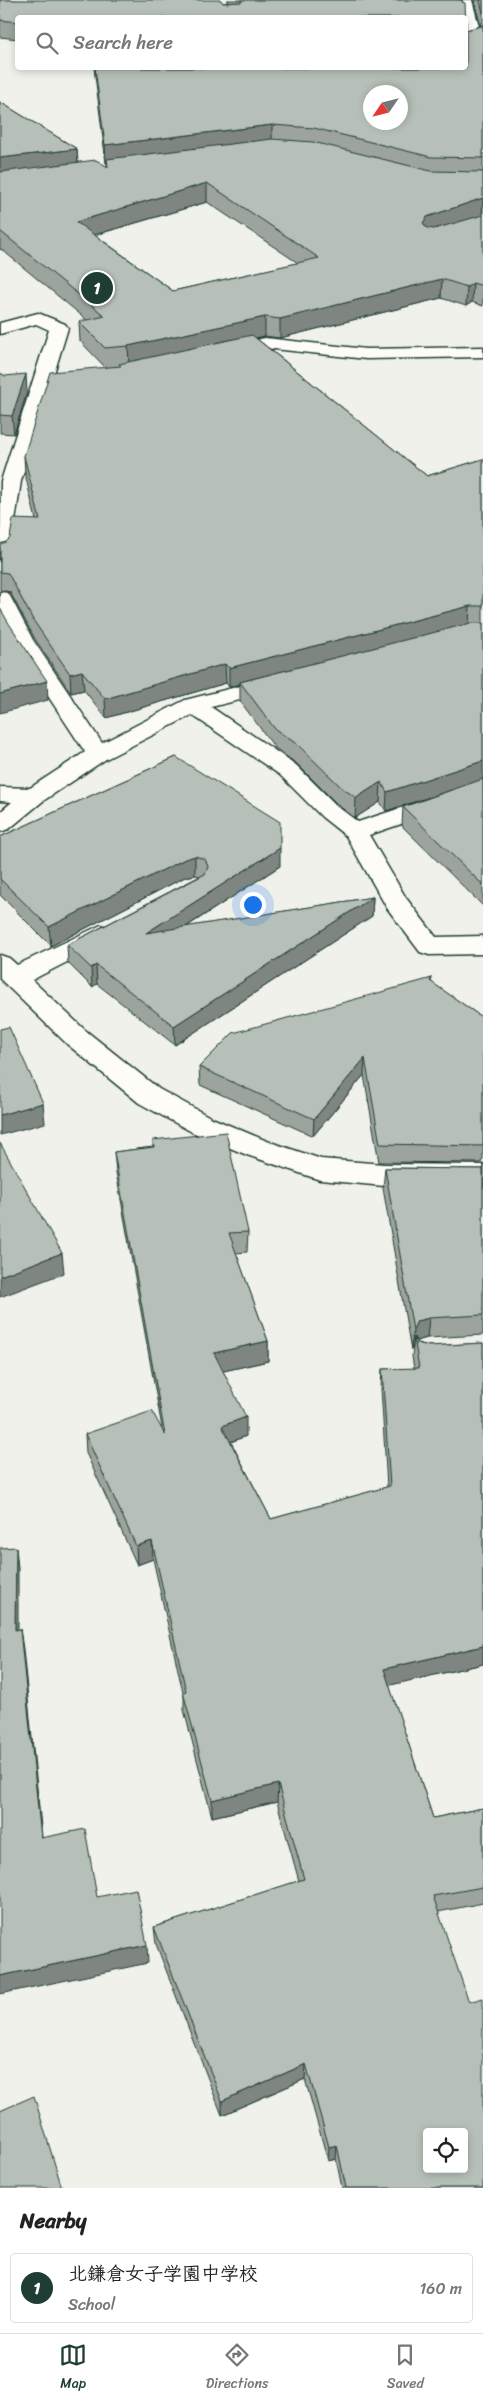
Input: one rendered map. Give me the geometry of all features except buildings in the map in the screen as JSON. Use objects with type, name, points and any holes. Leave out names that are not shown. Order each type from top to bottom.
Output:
[{"type":"street","points":[[465,0],[474,38],[468,40]]},
{"type":"street","points":[[0,329],[38,318],[59,328],[53,380],[11,481],[0,555]]},
{"type":"street","points":[[207,356],[265,343],[366,354],[483,352]]},
{"type":"street","points":[[0,598],[22,640],[98,754]]},
{"type":"street","points":[[0,824],[35,796],[98,754],[193,705],[298,678]]},
{"type":"street","points":[[193,705],[288,770],[330,812],[355,831],[396,902],[429,946],[483,945]]},
{"type":"street","points":[[355,831],[483,788]]},
{"type":"street","points":[[0,794],[35,796]]},
{"type":"street","points":[[118,925],[8,971],[76,1037],[149,1096],[202,1125],[257,1148],[320,1169],[384,1174],[483,1176]]},
{"type":"place","name":"北鎌倉女子学園中学校","points":[[97,288]]}]
